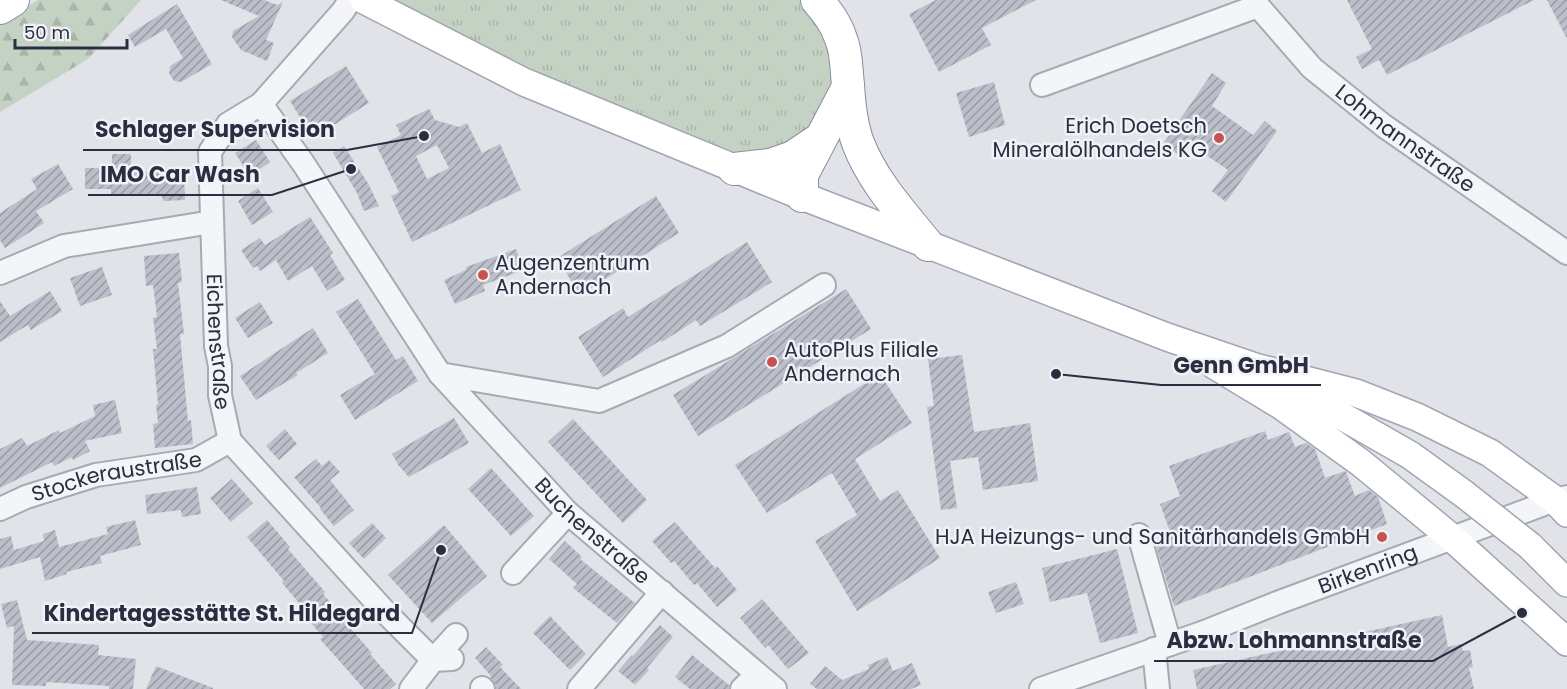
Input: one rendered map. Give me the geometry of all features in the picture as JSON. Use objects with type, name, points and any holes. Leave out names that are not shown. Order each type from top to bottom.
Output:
[{"type":"highway","points":[[0,8],[13,0]]},
{"type":"highway","points":[[817,0],[831,17],[842,40],[852,121],[858,142],[889,198],[928,245]]},
{"type":"highway","points":[[802,196],[802,175],[848,87]]},
{"type":"highway","points":[[802,196],[822,176],[852,121]]},
{"type":"highway","points":[[734,169],[770,165],[793,157],[820,139]]},
{"type":"main road","points":[[364,0],[524,82],[802,196],[1167,337],[1256,367],[1356,393],[1417,417],[1490,453],[1563,503]]},
{"type":"main road","points":[[1167,337],[1282,406],[1361,463],[1452,538],[1567,642]]},
{"type":"main road","points":[[1256,367],[1410,455],[1530,546],[1567,583]]},
{"type":"street","name":"Eichenstraße","points":[[350,0],[343,11],[261,104],[228,124],[210,152],[216,346],[220,366],[220,395],[230,441],[388,615],[442,659]]},
{"type":"street","name":"Lohmannstraße","points":[[1042,85],[1257,3],[1312,68],[1394,132],[1567,253]]},
{"type":"street","name":"Buchenstraße","points":[[261,104],[303,163],[440,374],[568,513],[662,592],[749,681],[775,689]]},
{"type":"street","points":[[0,273],[64,246],[212,222]]},
{"type":"street","points":[[440,374],[599,401],[727,346],[824,285]]},
{"type":"street","name":"Stockeraustraße","points":[[0,509],[26,497],[96,475],[195,460],[230,441]]},
{"type":"street","name":"Birkenring","points":[[1041,689],[1162,647],[1452,538],[1563,503]]},
{"type":"street","points":[[513,573],[568,513]]},
{"type":"street","points":[[1139,535],[1162,647],[1158,689]]},
{"type":"street","points":[[579,689],[662,592]]},
{"type":"street","points":[[411,689],[442,659],[456,635]]},
{"type":"green space","points":[[38,0],[141,0],[88,59],[0,112],[0,22]]},
{"type":"green space","points":[[388,0],[802,0],[812,12],[833,52],[833,93],[822,118],[787,152],[737,156],[609,105],[493,54]]},
{"type":"building","points":[[221,0],[264,0],[277,5],[283,2],[266,40],[274,43],[267,61],[241,50],[232,37],[233,31],[259,16]]},
{"type":"building","points":[[936,0],[1036,0],[982,28],[991,45],[939,72],[909,14]]},
{"type":"building","points":[[1347,0],[1534,0],[1387,75],[1379,60],[1362,69],[1356,57],[1372,49]]},
{"type":"building","points":[[1547,0],[1567,0],[1567,39]]},
{"type":"building","points":[[177,4],[212,64],[181,82],[174,81],[169,73],[170,66],[183,58],[166,29],[135,47],[128,35]]},
{"type":"building","points":[[346,66],[369,103],[313,138],[290,101]]},
{"type":"building","points":[[1212,73],[1226,83],[1212,106],[1253,135],[1265,121],[1277,131],[1226,202],[1212,191],[1228,170],[1187,142],[1177,154],[1163,144]]},
{"type":"building","points":[[994,82],[1005,125],[969,137],[956,93]]},
{"type":"building","points":[[429,109],[435,120],[459,127],[467,123],[482,153],[500,144],[521,190],[412,242],[391,196],[399,192],[377,147],[401,135],[396,125]],"holes":[[[437,145],[449,168],[427,179],[416,156]]]},
{"type":"building","points":[[256,140],[270,162],[250,176],[235,153]]},
{"type":"building","points":[[344,146],[369,185],[379,206],[364,211],[357,193],[333,153]]},
{"type":"building","points":[[112,154],[131,154],[131,172],[184,173],[185,200],[163,201],[162,195],[111,194],[111,189],[85,189],[85,168],[112,168]]},
{"type":"building","points":[[58,164],[73,189],[36,211],[44,223],[5,248],[0,240],[0,213],[37,189],[31,179]]},
{"type":"building","points":[[258,188],[273,212],[252,225],[238,201]]},
{"type":"building","points":[[656,196],[679,233],[580,295],[557,258]]},
{"type":"building","points":[[310,217],[333,253],[330,255],[345,280],[327,291],[312,266],[288,281],[276,260],[260,271],[257,266],[253,268],[241,250],[260,238],[265,245]]},
{"type":"building","points":[[747,242],[772,282],[700,326],[696,320],[603,377],[578,337],[623,308],[628,317]]},
{"type":"building","name":"Augenzentrum Andernach","points":[[516,249],[524,270],[483,285],[485,291],[455,304],[444,280],[466,270],[466,267]]},
{"type":"building","points":[[179,253],[182,282],[178,283],[184,334],[180,334],[188,421],[191,420],[193,444],[155,448],[153,424],[158,423],[156,405],[158,404],[153,349],[157,349],[153,318],[157,317],[153,285],[146,286],[144,256]]},
{"type":"building","points":[[102,267],[112,295],[80,306],[70,278]]},
{"type":"building","name":"AutoPlus Filiale Andernach","points":[[846,289],[871,329],[698,436],[673,395]]},
{"type":"building","points":[[50,291],[62,311],[31,330],[28,325],[0,342],[0,301],[10,316]]},
{"type":"building","points":[[358,299],[396,360],[403,356],[418,381],[355,420],[340,395],[375,374],[336,312]]},
{"type":"building","points":[[260,302],[273,323],[248,338],[235,318]]},
{"type":"building","points":[[313,328],[328,353],[296,373],[298,375],[256,400],[240,376]]},
{"type":"building","points":[[962,355],[974,432],[1030,423],[1038,481],[983,490],[978,457],[950,461],[957,508],[941,510],[927,407],[934,406],[928,359]]},
{"type":"building","points":[[880,374],[912,423],[855,459],[880,501],[898,490],[940,558],[857,611],[815,541],[857,515],[832,473],[767,513],[735,465]]},
{"type":"building","points":[[115,400],[122,433],[85,441],[90,451],[54,466],[52,462],[0,488],[0,449],[22,438],[27,446],[59,430],[60,433],[95,416],[93,405]]},
{"type":"building","points":[[454,418],[469,443],[409,477],[392,454]]},
{"type":"building","points":[[573,419],[647,500],[623,523],[548,442]]},
{"type":"building","points":[[285,429],[297,444],[279,460],[266,446]]},
{"type":"building","points":[[1265,431],[1268,440],[1289,432],[1295,447],[1306,443],[1315,449],[1325,478],[1345,471],[1355,496],[1369,490],[1378,497],[1387,524],[1174,606],[1155,543],[1172,537],[1160,504],[1180,496],[1169,466]]},
{"type":"building","points":[[316,459],[322,466],[329,460],[340,472],[330,480],[354,510],[334,526],[294,477]]},
{"type":"building","points":[[491,468],[534,516],[511,536],[468,489]]},
{"type":"building","points":[[232,479],[253,503],[231,522],[210,498]]},
{"type":"building","points":[[197,487],[201,514],[182,517],[181,510],[147,514],[145,495]]},
{"type":"building","points":[[135,520],[141,545],[100,556],[102,563],[66,572],[67,574],[45,581],[40,557],[0,569],[0,539],[11,536],[14,550],[44,541],[43,534],[55,530],[59,547],[108,534],[106,527]]},
{"type":"building","points":[[267,520],[290,547],[288,549],[325,592],[323,594],[334,609],[396,684],[390,689],[364,689],[320,639],[323,637],[302,612],[305,610],[247,537]]},
{"type":"building","points":[[675,522],[737,590],[717,607],[697,583],[694,585],[674,561],[671,563],[652,541]]},
{"type":"building","points":[[372,523],[386,538],[364,559],[349,543]]},
{"type":"building","points":[[444,525],[487,576],[432,623],[388,575]]},
{"type":"building","points":[[565,541],[582,557],[580,559],[635,603],[617,623],[573,588],[577,584],[549,559]]},
{"type":"building","points":[[1117,549],[1138,633],[1100,643],[1087,593],[1050,602],[1042,568]]},
{"type":"building","points":[[1016,582],[1024,604],[996,613],[988,592]]},
{"type":"building","points":[[762,599],[809,653],[788,669],[768,645],[765,648],[740,618]]},
{"type":"building","points":[[17,600],[27,640],[99,645],[98,655],[136,659],[133,689],[109,689],[109,686],[46,682],[46,686],[12,685],[14,626],[7,628],[1,604]]},
{"type":"building","points":[[1442,615],[1448,647],[1461,644],[1463,651],[1470,650],[1473,667],[1469,668],[1474,689],[1197,689],[1193,670]]},
{"type":"building","points":[[550,616],[586,654],[570,670],[533,633]]},
{"type":"building","points":[[660,625],[673,637],[635,685],[618,671]]},
{"type":"building","points":[[486,647],[503,665],[500,667],[521,689],[496,689],[491,676],[475,658]]},
{"type":"building","points":[[692,655],[729,685],[729,689],[690,689],[675,677]]},
{"type":"building","points":[[887,657],[893,671],[912,663],[921,685],[911,689],[817,689],[810,684],[825,666],[842,680],[869,669],[868,665]]},
{"type":"building","points":[[156,666],[213,688],[213,689],[146,689]]},
{"type":"place","name":"Schlager Supervision","points":[[424,136]]},
{"type":"place","name":"Erich Doetsch Mineralölhandels KG","points":[[1219,138]]},
{"type":"place","name":"IMO Car Wash","points":[[351,169]]},
{"type":"place","name":"Augenzentrum Andernach","points":[[483,275]]},
{"type":"place","name":"AutoPlus Filiale Andernach","points":[[772,362]]},
{"type":"place","name":"Genn GmbH","points":[[1056,374]]},
{"type":"place","name":"HJA Heizungs- und Sanitärhandels GmbH","points":[[1382,537]]},
{"type":"place","name":"Kindertagesstätte St. Hildegard","points":[[441,550]]},
{"type":"place","name":"Abzw. Lohmannstraße","points":[[1522,613]]}]
